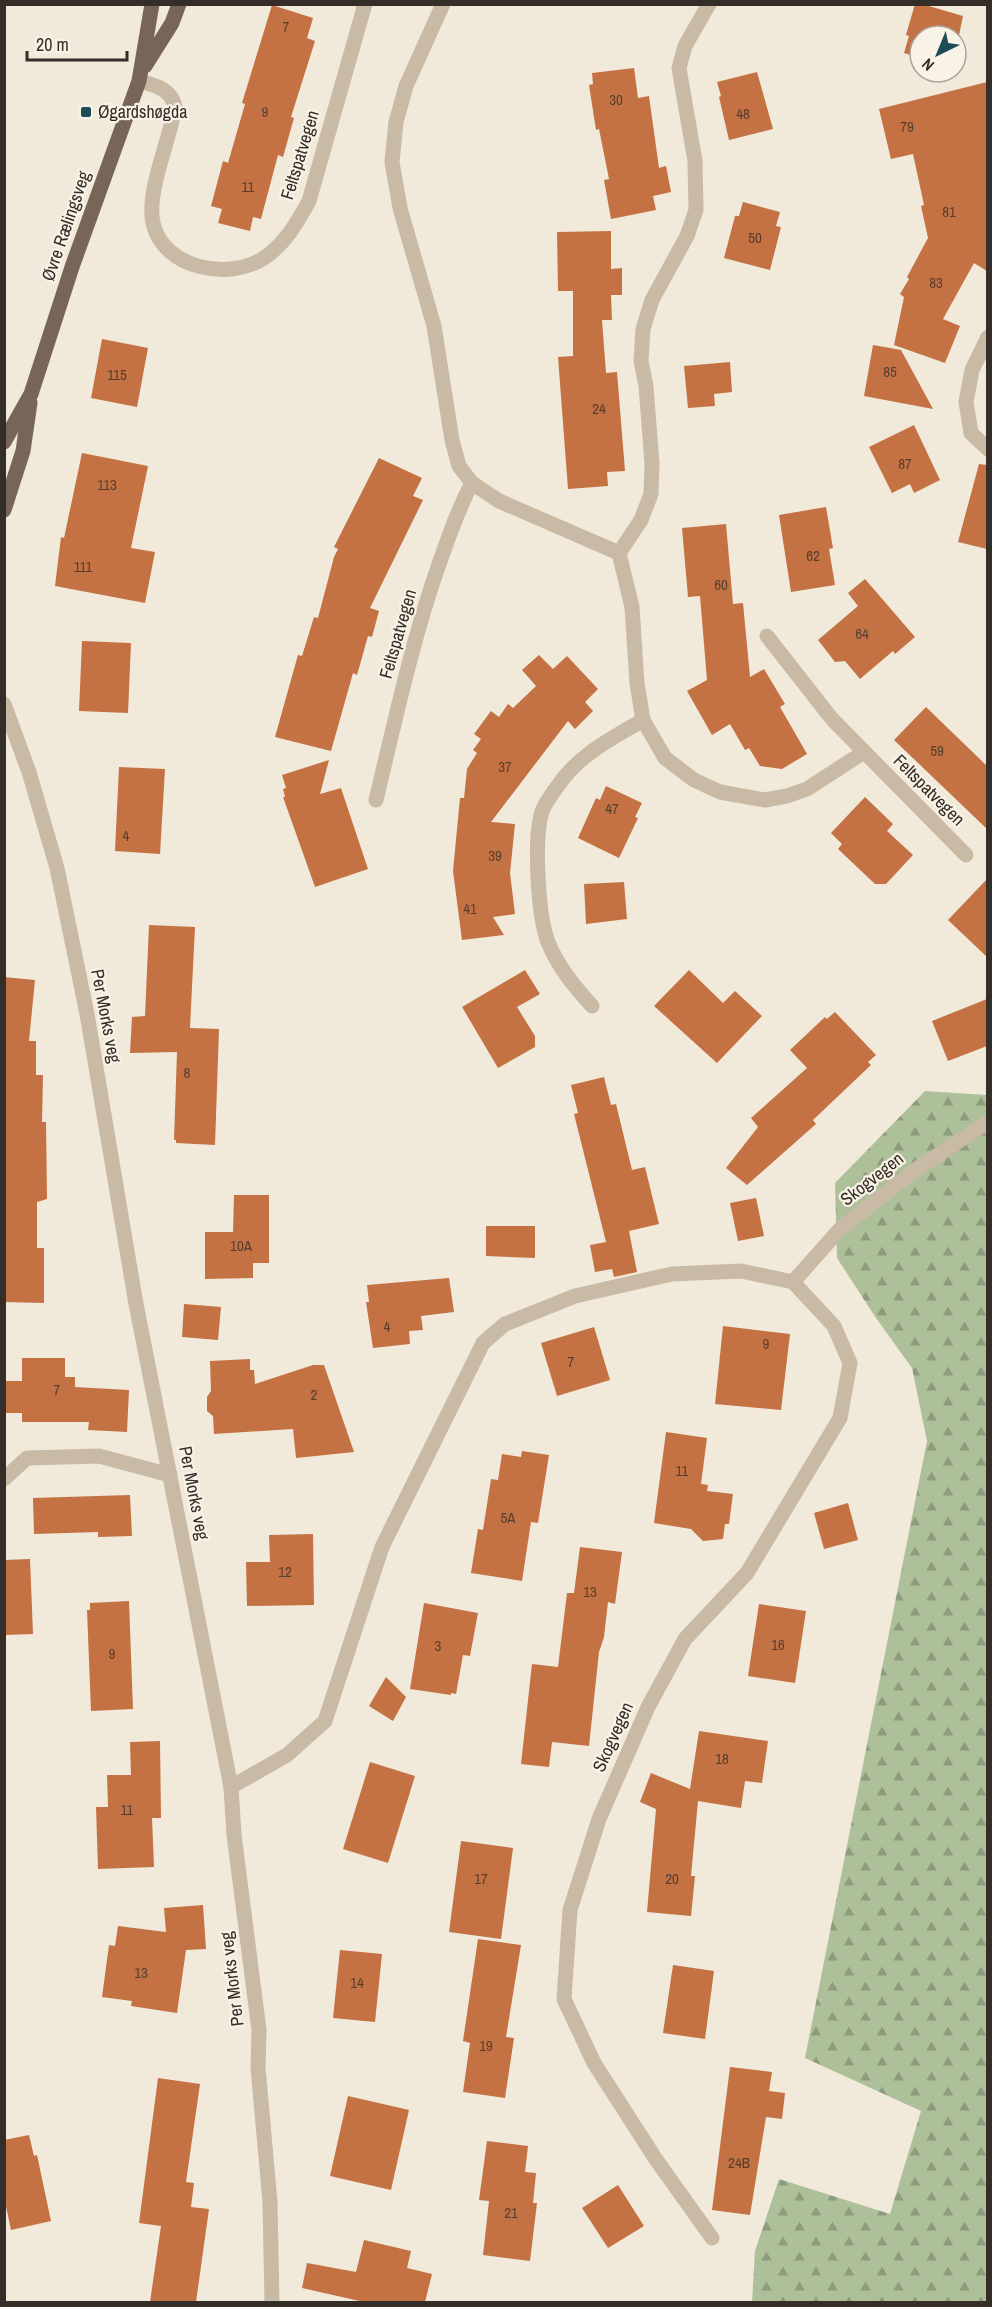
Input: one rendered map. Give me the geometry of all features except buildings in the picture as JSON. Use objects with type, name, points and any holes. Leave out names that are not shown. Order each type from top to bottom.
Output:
[{"type":"main road","name":"Øvre Rælingsveg","points":[[4,510],[23,451],[31,394],[76,256],[140,76],[152,4]]},
{"type":"main road","name":"Øvre Rælingsveg","points":[[140,76],[172,23],[180,4]]},
{"type":"main road","name":"Øvre Rælingsveg","points":[[4,442],[31,394]]},
{"type":"street","name":"Feltspatvegen","points":[[140,76],[168,93],[174,100],[175,107],[153,195],[151,212],[153,226],[160,240],[182,260],[196,266],[225,269],[246,266],[262,260],[278,248],[294,228],[309,201],[365,4]]},
{"type":"street","points":[[443,4],[406,86],[396,122],[392,162],[400,208],[434,326],[452,440],[459,466],[472,483],[499,501],[619,553]]},
{"type":"street","points":[[709,4],[685,45],[679,68],[695,161],[696,210],[687,236],[652,300],[643,329],[641,361],[648,408],[652,464],[651,494],[641,520],[619,553],[632,607],[637,683],[643,720],[665,758],[694,780],[720,792],[765,800],[788,796],[807,789],[864,752]]},
{"type":"street","points":[[987,337],[972,370],[966,402],[971,433],[987,449]]},
{"type":"street","name":"Feltspatvegen","points":[[376,800],[400,696],[428,597],[460,505],[472,483]]},
{"type":"street","name":"Feltspatvegen","points":[[767,636],[832,719],[966,855]]},
{"type":"street","name":"Per Morks veg","points":[[4,704],[28,772],[57,868],[87,1014],[136,1304],[231,1787],[234,1835],[259,2030],[258,2068],[270,2202],[272,2302]]},
{"type":"street","points":[[592,1006],[566,977],[548,941],[538,887],[538,832],[541,813],[558,785],[589,751],[643,720]]},
{"type":"street","name":"Skogvegen","points":[[712,2238],[655,2158],[594,2063],[564,1999],[570,1910],[599,1819],[648,1707],[685,1639],[747,1573],[840,1418],[850,1363],[834,1326],[793,1282],[841,1228],[915,1170],[987,1122]]},
{"type":"street","points":[[231,1787],[287,1755],[325,1721],[382,1547],[483,1342],[505,1324],[575,1296],[672,1274],[741,1271],[793,1282]]},
{"type":"street","points":[[4,1479],[27,1458],[99,1456],[170,1475]]},
{"type":"green space","points":[[925,1091],[987,1095],[987,2302],[752,2302],[755,2251],[779,2179],[890,2214],[921,2111],[805,2058],[927,1441],[912,1368],[837,1258],[835,1183]]},
{"type":"place","name":"Øgardshøgda","points":[[86,112]]}]
